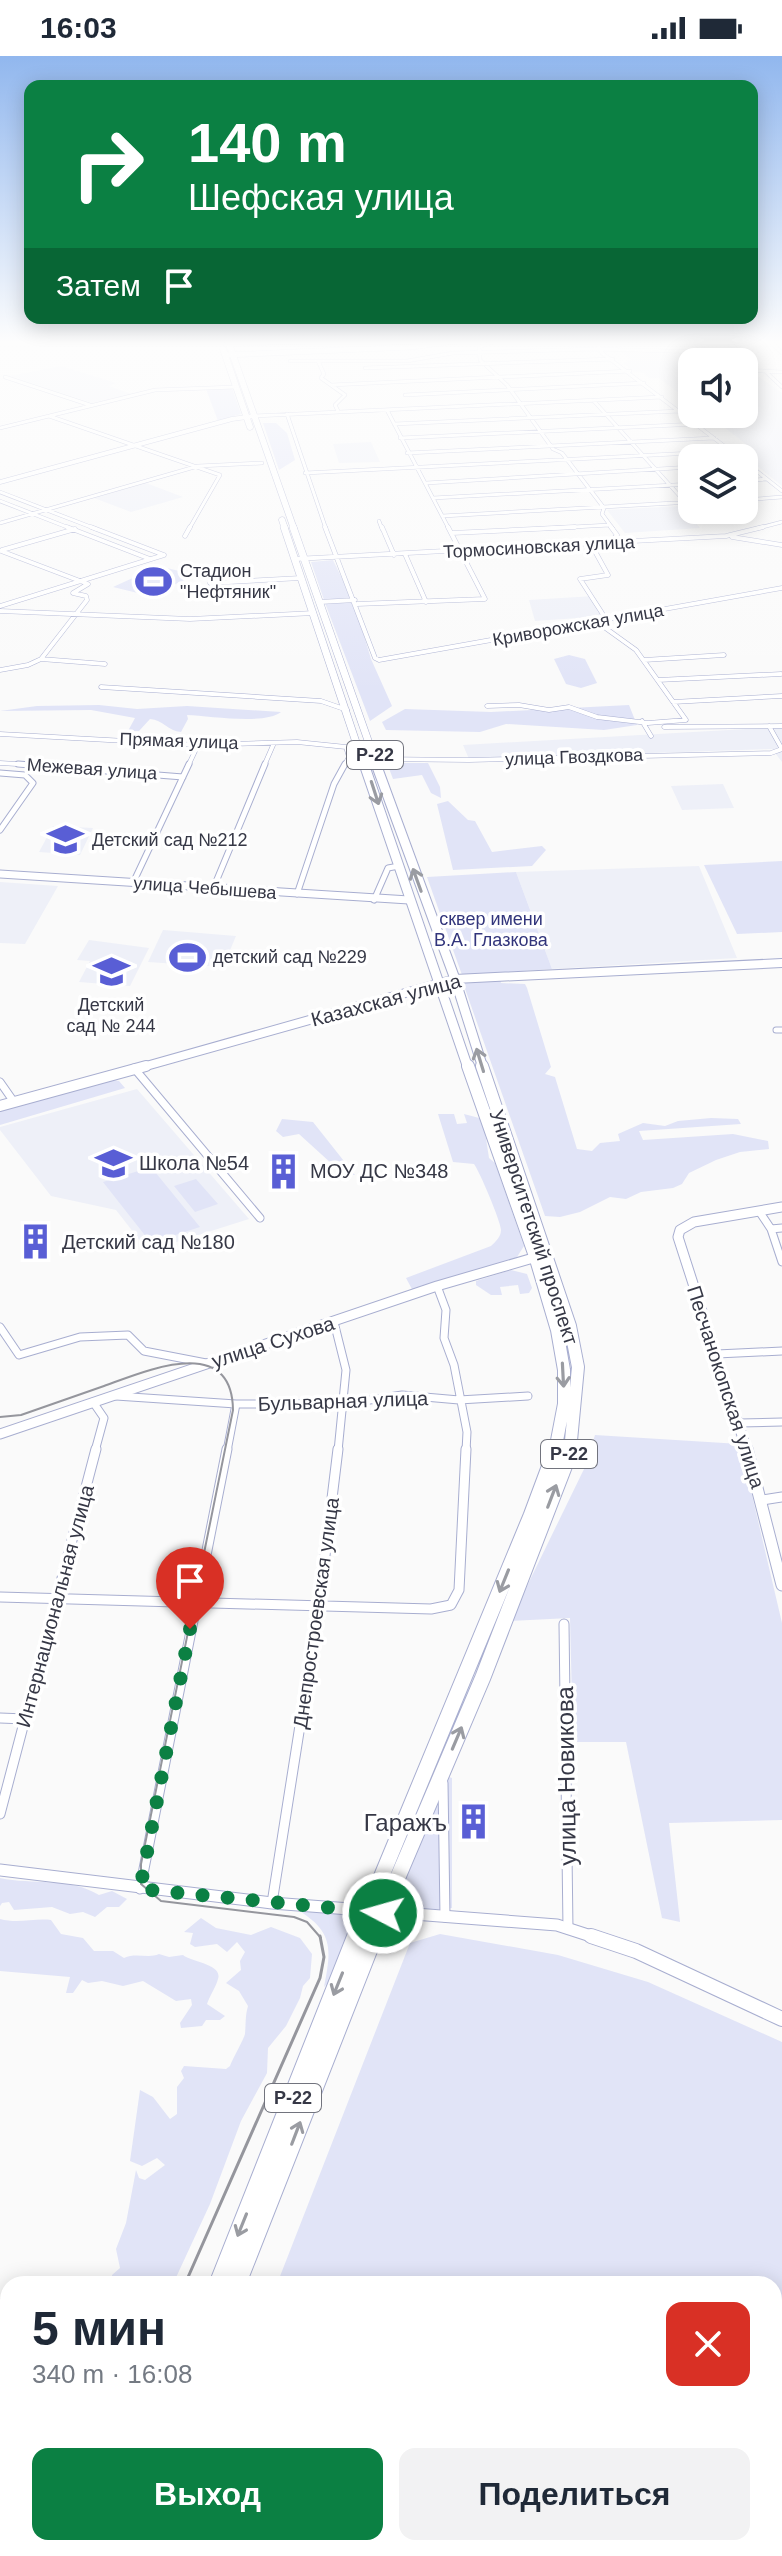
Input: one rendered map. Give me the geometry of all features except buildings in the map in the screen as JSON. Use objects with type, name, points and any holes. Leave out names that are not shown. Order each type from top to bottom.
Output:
[{"type":"highway","name":"Университетский проспект","points":[[239,2276],[375,1912],[555,1452],[564,1404],[564,1370],[541,1256],[455,979],[320,602],[299,559],[261,458]]},
{"type":"highway","name":"Университетский проспект","points":[[222,2276],[375,1912],[442,1772],[571,1449],[578,1367],[570,1326],[409,900],[301,578],[299,559],[264,458]]},
{"type":"highway","points":[[384,821],[388,818],[396,820]]},
{"type":"main road","name":"Казахская улица","points":[[0,1106],[408,994],[438,982],[782,963]]},
{"type":"street","points":[[0,482],[91,458]]},
{"type":"street","points":[[172,458],[220,475],[205,496],[185,536]]},
{"type":"street","points":[[300,458],[336,557],[356,602]]},
{"type":"street","points":[[320,602],[485,599],[410,458]]},
{"type":"street","points":[[564,458],[604,508]]},
{"type":"street","points":[[305,473],[612,458]]},
{"type":"street","points":[[646,458],[678,492]]},
{"type":"street","points":[[0,523],[198,466],[262,463]]},
{"type":"street","points":[[426,483],[678,468]]},
{"type":"street","points":[[758,472],[782,494]]},
{"type":"street","points":[[758,480],[767,479]]},
{"type":"street","points":[[433,498],[678,485]]},
{"type":"street","points":[[0,492],[164,555],[0,610]]},
{"type":"street","points":[[758,498],[782,494]]},
{"type":"street","points":[[0,501],[150,559]]},
{"type":"street","points":[[442,516],[678,504]]},
{"type":"street","points":[[604,508],[601,511],[617,535],[610,543]]},
{"type":"street","points":[[379,521],[394,555]]},
{"type":"street","name":"Тормосиновская улица","points":[[299,559],[730,536],[781,523]]},
{"type":"street","points":[[452,533],[610,525]]},
{"type":"street","points":[[0,551],[75,529]]},
{"type":"street","points":[[730,536],[782,545]]},
{"type":"street","points":[[591,544],[608,575],[580,579],[602,613]]},
{"type":"street","points":[[130,551],[143,547]]},
{"type":"street","points":[[0,551],[88,584],[73,593],[86,596],[87,600],[41,659]]},
{"type":"street","points":[[405,554],[426,602]]},
{"type":"street","points":[[210,583],[301,578]]},
{"type":"street","name":"Криворожская улица","points":[[356,602],[375,658],[387,660],[782,588]]},
{"type":"street","points":[[0,610],[190,619],[314,613]]},
{"type":"street","points":[[487,706],[519,705],[549,710],[569,707],[597,717],[642,721],[686,720],[631,644],[597,622]]},
{"type":"street","points":[[644,660],[724,655]]},
{"type":"street","points":[[0,670],[41,659],[105,664]]},
{"type":"street","points":[[658,680],[781,674]]},
{"type":"street","points":[[101,687],[321,701],[347,710]]},
{"type":"street","points":[[673,702],[782,696]]},
{"type":"street","points":[[642,721],[651,736]]},
{"type":"street","points":[[769,726],[782,749]]},
{"type":"street","points":[[645,728],[782,726]]},
{"type":"street","name":"Прямая улица","points":[[0,734],[198,745],[214,742],[342,745],[348,750],[348,760]]},
{"type":"street","points":[[213,889],[274,743]]},
{"type":"street","points":[[133,883],[198,745]]},
{"type":"street","name":"улица Гвоздкова","points":[[348,760],[771,753],[782,749]]},
{"type":"street","points":[[297,894],[334,784],[348,760]]},
{"type":"street","name":"Межевая улица","points":[[0,763],[183,777]]},
{"type":"street","points":[[0,773],[25,775],[33,783],[0,830]]},
{"type":"street","points":[[374,900],[388,868],[399,866]]},
{"type":"street","name":"улица Чебышева","points":[[0,874],[409,900]]},
{"type":"street","points":[[134,1068],[260,1218]]},
{"type":"street","points":[[0,1082],[14,1102]]},
{"type":"street","points":[[782,1207],[759,1211],[771,1229],[782,1262]]},
{"type":"street","name":"Песчанокопская улица","points":[[759,1211],[694,1222],[680,1230],[678,1237],[740,1423],[782,1585]]},
{"type":"street","points":[[771,1229],[782,1228]]},
{"type":"street","name":"улица Сухова","points":[[0,1434],[437,1286],[541,1256]]},
{"type":"street","points":[[0,1597],[431,1609],[451,1605],[459,1590],[467,1432],[454,1365],[444,1338],[446,1310],[437,1286]]},
{"type":"street","name":"Днепростроевская улица","points":[[272,1903],[319,1605],[344,1404],[346,1370],[334,1322]]},
{"type":"street","points":[[0,1327],[19,1355],[80,1337],[128,1335],[144,1351],[208,1364]]},
{"type":"street","points":[[717,1354],[782,1351]]},
{"type":"street","name":"Бульварная улица","points":[[110,1396],[236,1404],[344,1404],[402,1395],[459,1400],[528,1396]]},
{"type":"street","name":"Интернациональная улица","points":[[0,1814],[104,1418],[93,1402]]},
{"type":"street","points":[[140,1889],[236,1404]]},
{"type":"street","points":[[740,1423],[782,1422]]},
{"type":"street","points":[[762,1500],[782,1497]]},
{"type":"street","name":"улица Новикова","points":[[564,1624],[568,1929]]},
{"type":"street","points":[[0,1718],[25,1719]]},
{"type":"street","points":[[442,1772],[445,1917]]},
{"type":"street","points":[[0,1870],[272,1903],[568,1929],[636,1951],[782,2019]]},
{"type":"shaded area","points":[[337,458],[378,458],[380,462],[339,463]]},
{"type":"shaded area","points":[[758,458],[782,458],[782,486],[758,467]]},
{"type":"shaded area","points":[[146,483],[183,497],[131,512],[94,498]]},
{"type":"shaded area","points":[[678,506],[678,524],[697,524],[700,528],[625,533],[607,510]]},
{"type":"shaded area","points":[[594,596],[607,616],[535,621],[529,600]]},
{"type":"shaded area","points":[[782,727],[782,762],[772,749],[469,759],[463,745]]},
{"type":"shaded area","points":[[723,784],[734,808],[682,810],[671,786]]},
{"type":"shaded area","name":"Детский сад №212","points":[[53,826],[93,828],[80,855],[39,852]]},
{"type":"shaded area","points":[[699,866],[737,958],[552,969],[516,872]]},
{"type":"shaded area","points":[[0,882],[58,886],[25,944],[0,943]]},
{"type":"shaded area","name":"детский сад №229","points":[[163,930],[236,936],[223,967],[148,962]]},
{"type":"shaded area","name":"Детский сад № 244","points":[[89,940],[149,948],[130,986],[79,982],[90,961],[77,960]]},
{"type":"shaded area","name":"Школа №54","points":[[137,1089],[249,1219],[148,1251],[116,1210],[51,1196],[0,1130],[0,1127]]},
{"type":"green space","points":[[275,458],[294,458],[295,460],[279,470]]},
{"type":"green space","points":[[333,560],[352,599],[324,600],[311,562]]},
{"type":"green space","name":"Стадион \"Нефтяник\"","points":[[159,566],[195,575],[150,596],[113,587]]},
{"type":"green space","points":[[354,602],[371,659],[392,706],[370,721],[325,603]]},
{"type":"green space","points":[[569,655],[585,659],[597,683],[581,688],[566,684],[554,659]]},
{"type":"green space","points":[[99,705],[137,709],[187,706],[281,712],[250,719],[187,715],[181,732],[150,719],[139,731],[128,731],[135,718],[91,710],[0,711],[37,706]]},
{"type":"green space","points":[[629,705],[637,725],[604,730],[506,724],[480,732],[386,730],[382,722],[405,709],[491,712]]},
{"type":"green space","points":[[387,763],[428,763],[440,787],[441,798],[431,793],[422,775],[393,779]]},
{"type":"green space","points":[[448,801],[468,820],[475,821],[492,852],[542,846],[546,850],[532,866],[453,870],[437,804]]},
{"type":"green space","points":[[782,861],[782,932],[737,934],[704,865]]},
{"type":"green space","name":"сквер имени В.А. Глазкова","points":[[516,872],[552,969],[462,975],[427,877]]},
{"type":"green space","points":[[500,979],[501,983],[525,984],[527,988],[551,1067],[545,1074],[555,1077],[577,1149],[592,1151],[600,1143],[620,1141],[618,1134],[643,1123],[665,1126],[678,1121],[711,1118],[738,1119],[741,1124],[639,1131],[643,1140],[733,1134],[768,1141],[769,1149],[740,1152],[716,1160],[689,1173],[682,1184],[673,1188],[641,1192],[626,1199],[610,1197],[580,1212],[560,1217],[545,1216],[463,983]]},
{"type":"green space","points":[[119,1081],[125,1088],[0,1125],[0,1110]]},
{"type":"green space","points":[[438,1114],[454,1114],[457,1124],[467,1123],[464,1114],[483,1119],[489,1158],[495,1163],[524,1246],[517,1257],[509,1261],[413,1291],[406,1278],[491,1246],[501,1232],[494,1207],[474,1164],[453,1162]]},
{"type":"green space","points":[[282,1119],[313,1122],[355,1175],[343,1174],[299,1134],[283,1137],[276,1131]]},
{"type":"green space","points":[[151,1167],[200,1227],[151,1243],[103,1182]]},
{"type":"green space","points":[[196,1179],[218,1204],[195,1212],[174,1186]]},
{"type":"green space","points":[[511,1270],[527,1274],[532,1288],[529,1293],[520,1294],[518,1285],[500,1287],[502,1295],[491,1295],[476,1285],[476,1281]]},
{"type":"green space","points":[[595,1435],[740,1444],[782,1623],[782,1820],[669,1823],[680,1922],[662,1918],[626,1742],[573,1742],[570,1618],[510,1621],[585,1467]]},
{"type":"green space","points":[[446,1776],[452,1778],[452,1908],[411,1909],[399,1903],[398,1893]]},
{"type":"green space","points":[[0,1878],[76,1886],[99,1895],[112,1891],[127,1899],[119,1907],[107,1907],[95,1917],[83,1912],[70,1914],[52,1907],[14,1910],[9,1902],[0,1906]]},
{"type":"green space","points":[[295,1908],[341,1913],[353,1924],[332,1979],[324,1987],[327,1941],[317,1924]]},
{"type":"green space","points":[[201,1918],[216,1928],[251,1935],[271,1927],[300,1938],[312,1954],[310,1978],[303,1986],[286,2026],[268,2048],[267,2073],[241,2121],[210,2204],[177,2276],[112,2276],[120,2268],[116,2249],[126,2223],[136,2170],[139,2178],[145,2180],[165,2165],[157,2158],[142,2166],[130,2161],[140,2090],[153,2097],[170,2119],[177,2114],[177,2087],[184,2078],[181,2071],[184,2066],[226,2069],[245,2034],[248,2006],[239,1991],[226,1983],[241,1970],[240,1961],[245,1952],[237,1942],[227,1952],[217,1944],[195,1947],[190,1944],[193,1933],[184,1932]]},
{"type":"green space","points":[[0,1919],[51,1920],[61,1934],[83,1938],[94,1951],[113,1951],[124,1958],[183,1955],[205,1964],[218,1974],[207,2004],[225,2016],[220,2020],[206,2020],[202,2026],[181,2028],[180,2023],[192,2005],[191,1999],[176,2001],[143,1981],[123,1986],[82,1980],[73,1993],[66,1993],[70,1977],[0,1971]]},
{"type":"green space","points":[[440,1934],[558,1955],[648,1982],[782,2042],[782,2276],[280,2276],[410,1943]]},
{"type":"tram line","points":[[0,1417],[21,1415],[142,1373],[184,1364],[203,1365],[218,1372],[229,1386],[233,1410],[141,1864],[141,1884],[161,1901],[294,1917],[307,1922],[320,1937]]},
{"type":"tram line","points":[[189,2276],[320,1978],[324,1957],[320,1937]]},
{"type":"place","name":"Стадион \"Нефтяник\"","points":[[154,581]]},
{"type":"place","name":"Детский сад №212","points":[[66,840]]},
{"type":"place","name":"детский сад №229","points":[[187,957]]},
{"type":"place","name":"Детский сад № 244","points":[[111,971]]},
{"type":"place","name":"Школа №54","points":[[113,1163]]},
{"type":"place","name":"МОУ ДС №348","points":[[284,1171]]},
{"type":"place","name":"Детский сад №180","points":[[36,1242]]},
{"type":"place","name":"Гаражъ","points":[[473,1822]]},
{"type":"route","points":[[190,1629],[140,1889],[383,1913]]}]
